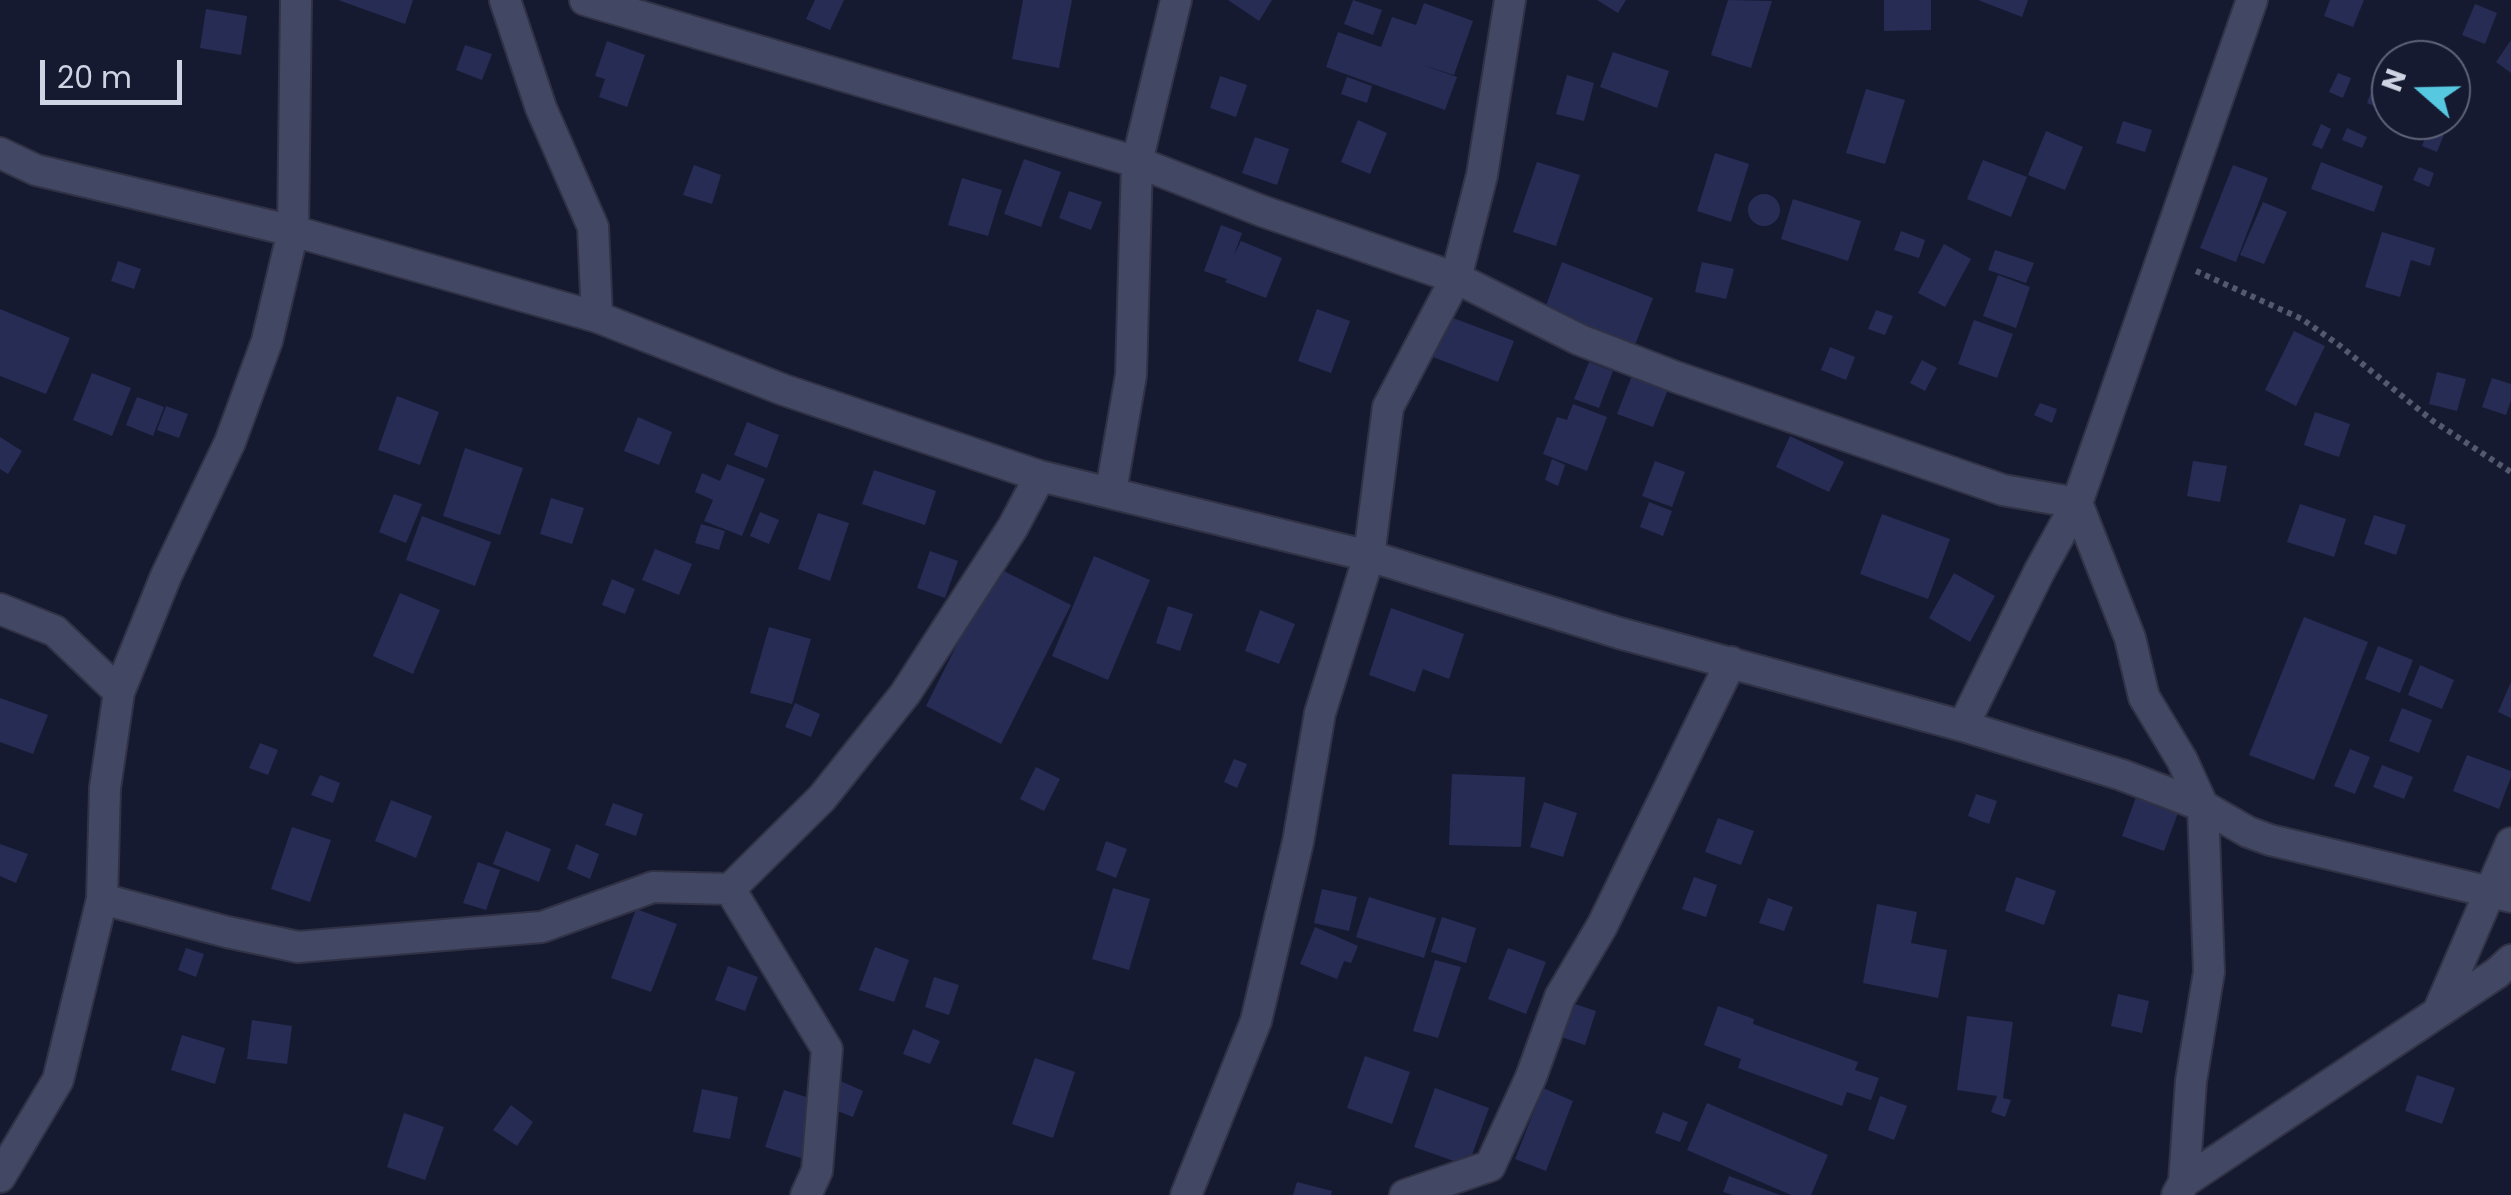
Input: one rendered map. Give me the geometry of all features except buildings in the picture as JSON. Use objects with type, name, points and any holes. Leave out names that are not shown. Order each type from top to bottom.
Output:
[{"type":"street","points":[[0,1177],[58,1080],[102,899],[104,788],[120,692],[166,576],[230,442],[267,341],[293,230],[296,0]]},
{"type":"street","points":[[505,0],[541,108],[593,228],[597,317]]},
{"type":"street","points":[[586,0],[1137,162],[1262,211],[1456,278],[1580,340],[1676,377],[2003,490],[2077,503]]},
{"type":"street","points":[[1111,491],[1131,374],[1137,162],[1176,0]]},
{"type":"street","points":[[1186,1195],[1256,1021],[1298,842],[1320,713],[1370,556],[1388,407],[1456,278],[1482,175],[1510,0]]},
{"type":"street","points":[[1963,726],[2077,503],[2252,0]]},
{"type":"street","points":[[0,153],[36,170],[293,230],[597,317],[784,390],[1040,476],[1370,556],[1619,632],[1963,726],[2122,775],[2204,806],[2270,840],[2500,894]]},
{"type":"street","points":[[102,899],[298,947],[542,928],[653,886],[730,889],[822,798],[905,694],[1013,527],[1040,476]]},
{"type":"street","points":[[2077,503],[2130,638],[2144,698],[2182,760],[2204,806],[2209,972],[2191,1080],[2181,1188]]},
{"type":"street","points":[[0,609],[55,631],[120,692]]},
{"type":"street","points":[[1404,1195],[1490,1166],[1531,1077],[1560,997],[1602,926],[1731,662]]},
{"type":"street","points":[[2438,1012],[2500,894],[2511,842]]},
{"type":"street","points":[[730,889],[827,1049],[817,1171],[806,1195]]},
{"type":"street","points":[[2181,1188],[2498,973],[2511,960]]},
{"type":"path","points":[[2163,256],[2302,320],[2433,421],[2511,472]]}]
